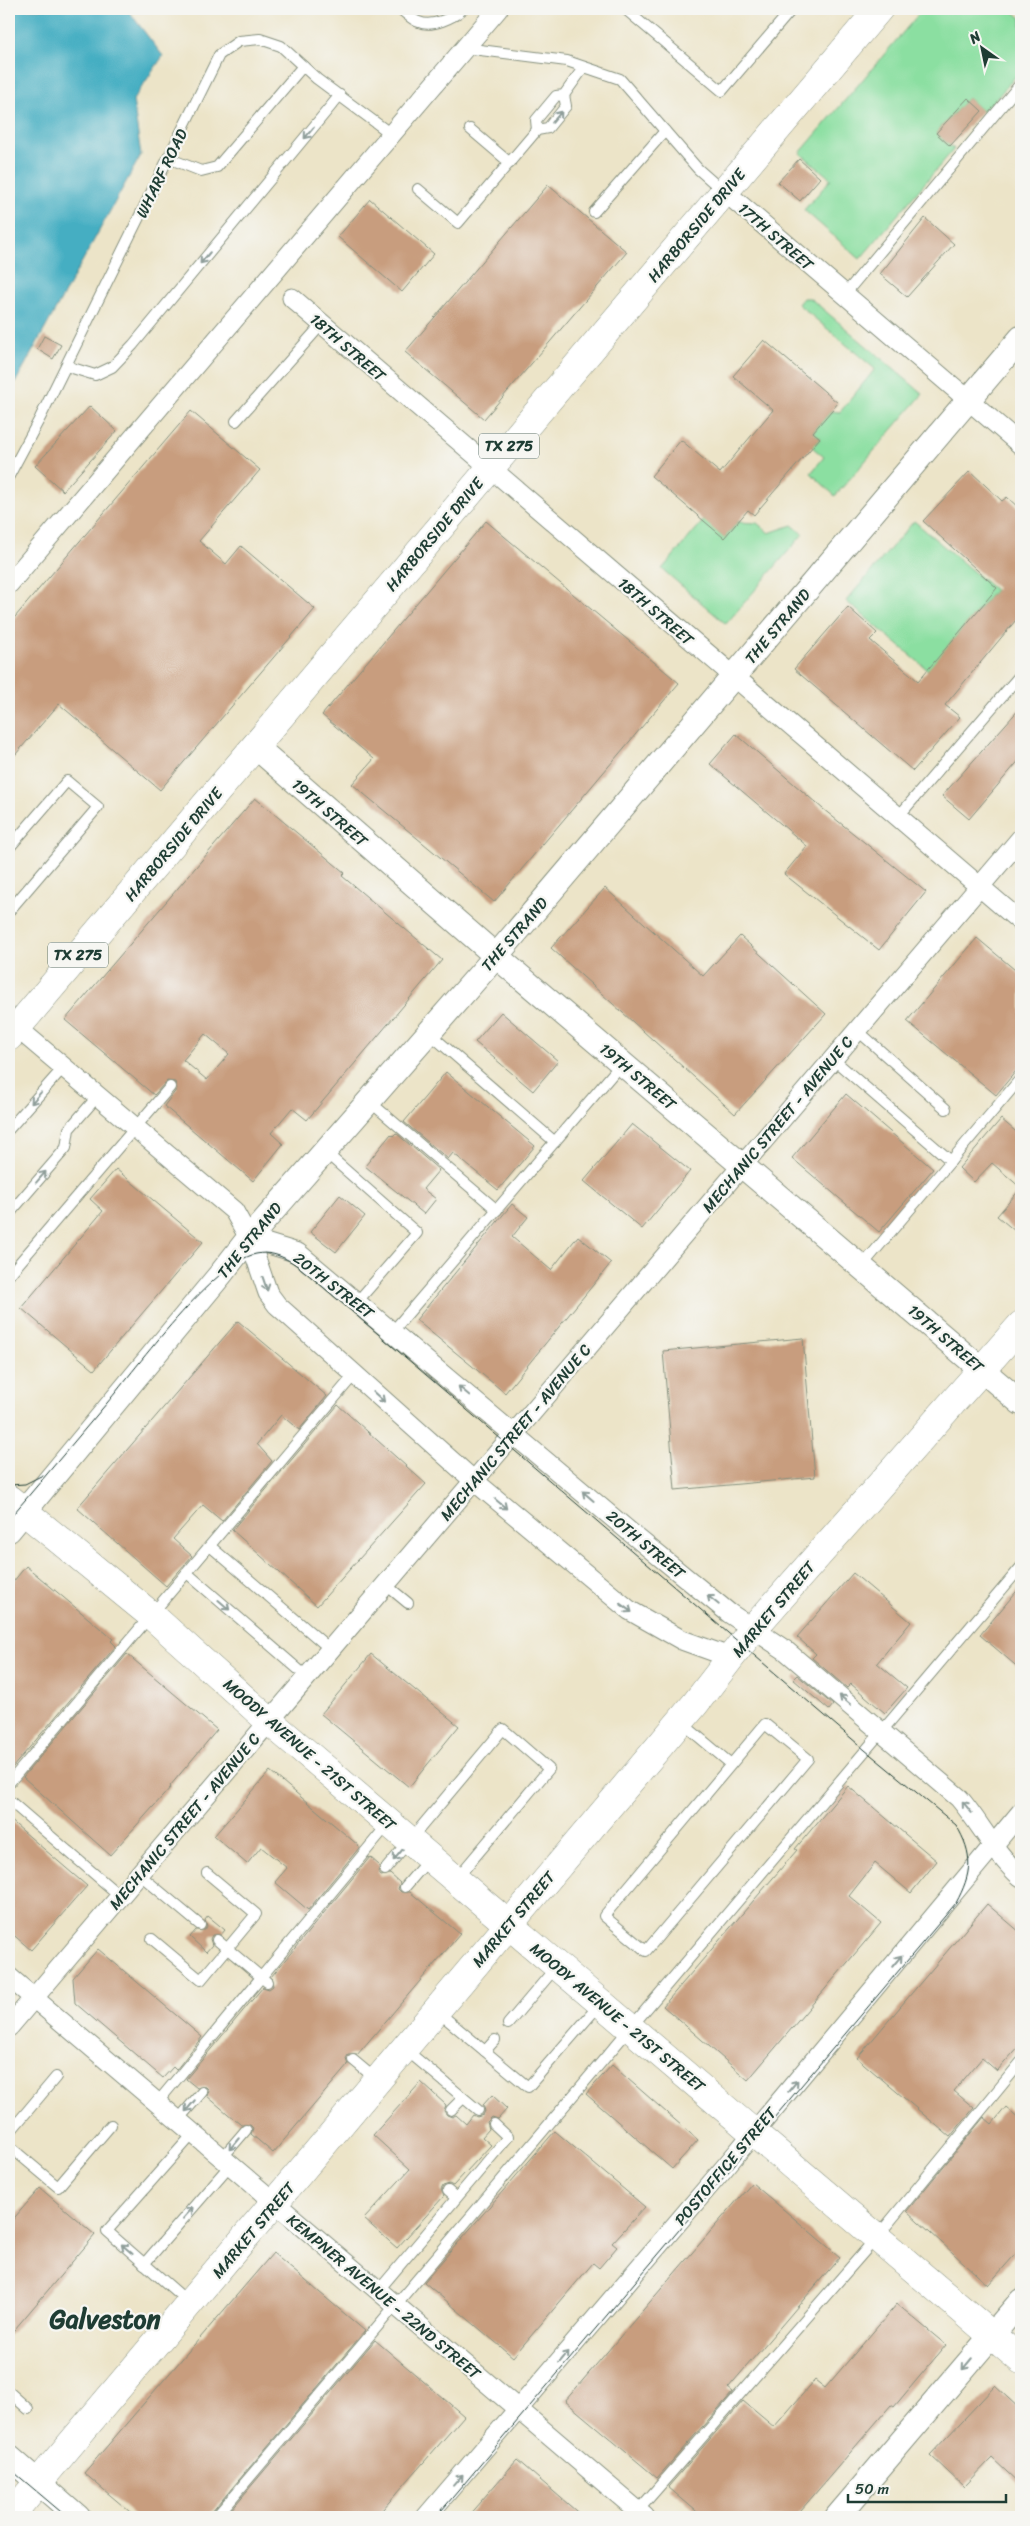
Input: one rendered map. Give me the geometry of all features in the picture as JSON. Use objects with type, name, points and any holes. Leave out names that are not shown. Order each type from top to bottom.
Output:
[{"type":"main road","name":"HARBORSIDE DRIVE","points":[[11,1029],[256,747],[489,468],[879,9]]},
{"type":"main road","name":"MARKET STREET","points":[[9,2517],[276,2204],[508,1924],[680,1722],[732,1658],[752,1629],[1021,1325]]},
{"type":"main road","name":"MOODY AVENUE - 21ST STREET","points":[[14,1514],[151,1615],[389,1823],[1021,2360]]},
{"type":"street","points":[[9,584],[498,9]]},
{"type":"street","name":"17TH STREET","points":[[724,191],[1021,445]]},
{"type":"street","name":"18TH STREET","points":[[292,298],[1021,922]]},
{"type":"street","name":"THE STRAND","points":[[14,1514],[220,1275],[248,1238],[496,956],[1021,338]]},
{"type":"street","name":"19TH STREET","points":[[256,747],[496,956],[1021,1402]]},
{"type":"street","name":"MECHANIC STREET - AVENUE C","points":[[9,2027],[1021,838]]},
{"type":"street","points":[[11,1029],[63,1068],[234,1211],[248,1238],[268,1292],[277,1305],[473,1480],[629,1610],[682,1640],[732,1658]]},
{"type":"street","name":"20TH STREET","points":[[248,1238],[298,1253],[638,1538],[752,1629],[785,1650],[959,1798],[974,1817],[993,1848],[1021,1877]]},
{"type":"street","name":"POSTOFFICE STREET","points":[[426,2517],[754,2132],[993,1848],[1021,1812]]},
{"type":"street","name":"KEMPNER AVENUE - 22ND STREET","points":[[9,1977],[638,2515]]},
{"type":"street","points":[[837,2517],[1021,2301]]},
{"type":"street","points":[[9,2457],[78,2517]]},
{"type":"lane","points":[[400,9],[420,23],[434,22],[455,16],[463,9]]},
{"type":"lane","points":[[626,9],[722,91],[792,9]]},
{"type":"lane","name":"WHARF ROAD","points":[[9,476],[66,366],[219,55],[239,41],[260,39],[281,46],[303,66],[390,134]]},
{"type":"lane","name":"17TH STREET","points":[[464,48],[567,61],[620,79],[698,169],[724,191]]},
{"type":"lane","points":[[168,158],[201,171],[217,167],[303,66]]},
{"type":"lane","points":[[418,188],[458,223],[537,130],[548,128],[566,106],[564,95],[584,67]]},
{"type":"lane","points":[[845,294],[1021,83]]},
{"type":"lane","points":[[66,366],[95,375],[112,367],[133,345],[340,95]]},
{"type":"lane","points":[[470,129],[510,163]]},
{"type":"lane","points":[[594,212],[666,131]]},
{"type":"lane","points":[[236,421],[322,324]]},
{"type":"lane","points":[[898,817],[1021,674]]},
{"type":"lane","points":[[9,848],[67,781],[98,807],[9,911]]},
{"type":"lane","points":[[858,1030],[946,1109]]},
{"type":"lane","points":[[429,1033],[555,1142]]},
{"type":"lane","points":[[833,1059],[952,1161]]},
{"type":"lane","points":[[393,1331],[622,1063]]},
{"type":"lane","points":[[9,1129],[63,1068]]},
{"type":"lane","points":[[862,1266],[1021,1078]]},
{"type":"lane","points":[[9,1275],[170,1087]]},
{"type":"lane","points":[[9,1214],[66,1148],[69,1129],[97,1097]]},
{"type":"lane","points":[[369,1101],[497,1210]]},
{"type":"lane","points":[[324,1151],[417,1233],[357,1302]]},
{"type":"lane","points":[[9,1783],[354,1375]]},
{"type":"lane","points":[[210,1546],[330,1649]]},
{"type":"lane","points":[[216,2517],[1021,1567]]},
{"type":"lane","points":[[187,1573],[306,1676]]},
{"type":"lane","points":[[385,1584],[408,1603]]},
{"type":"lane","points":[[680,1722],[731,1764]]},
{"type":"lane","points":[[766,1724],[808,1759],[646,1951],[604,1916],[731,1764],[766,1724]]},
{"type":"lane","points":[[405,1887],[420,1849],[503,1729],[549,1769],[456,1879]]},
{"type":"lane","points":[[11,1802],[120,1896]]},
{"type":"lane","points":[[157,2103],[264,1979],[389,1823]]},
{"type":"lane","points":[[386,1870],[420,1849]]},
{"type":"lane","points":[[139,1874],[200,1925]]},
{"type":"lane","points":[[152,1939],[201,1980],[228,1949],[256,1914],[207,1874]]},
{"type":"lane","points":[[217,1940],[264,1979]]},
{"type":"lane","points":[[508,2024],[557,1966]]},
{"type":"lane","points":[[437,2011],[528,2087],[601,2002]]},
{"type":"lane","points":[[485,2051],[495,2040]]},
{"type":"lane","points":[[405,2049],[478,2110]]},
{"type":"lane","points":[[353,2060],[378,2081]]},
{"type":"lane","points":[[638,2515],[877,2237],[1021,2062]]},
{"type":"lane","points":[[9,2133],[56,2077]]},
{"type":"lane","points":[[177,2121],[202,2092]]},
{"type":"lane","points":[[451,2110],[463,2098]]},
{"type":"lane","points":[[378,2291],[452,2195],[508,2137],[494,2124]]},
{"type":"lane","points":[[9,2146],[58,2187],[111,2125]]},
{"type":"lane","points":[[144,2264],[226,2162],[246,2130]]},
{"type":"lane","points":[[191,2304],[107,2231],[193,2134]]},
{"type":"lane","points":[[9,2392],[28,2409]]},
{"type":"green space","points":[[923,9],[1010,9],[1021,18],[1021,70],[984,113],[968,98],[936,133],[954,149],[860,259],[804,210],[831,179],[800,153]]},
{"type":"green space","points":[[803,298],[810,298],[923,394],[835,496],[811,473],[824,457],[812,447],[820,438],[813,432],[831,411],[840,412],[875,369],[798,304]]},
{"type":"green space","points":[[704,520],[724,538],[738,522],[757,523],[769,533],[792,525],[803,534],[726,624],[662,569]]},
{"type":"green space","points":[[914,521],[995,590],[928,670],[846,601]]},
{"type":"water","points":[[9,9],[127,9],[163,56],[133,100],[141,155],[9,394]]},
{"type":"building","points":[[968,98],[982,111],[950,146],[936,133]]},
{"type":"building","points":[[799,159],[820,178],[800,201],[778,182]]},
{"type":"building","points":[[548,185],[627,252],[484,419],[405,352]]},
{"type":"building","points":[[370,199],[434,254],[402,292],[338,237]]},
{"type":"building","points":[[925,218],[954,244],[907,297],[880,274]]},
{"type":"building","points":[[44,336],[61,345],[53,359],[37,349]]},
{"type":"building","points":[[764,340],[838,403],[813,432],[820,438],[754,515],[748,510],[724,538],[651,476],[681,440],[720,473],[773,410],[733,376]]},
{"type":"building","points":[[90,406],[117,431],[63,491],[35,466]]},
{"type":"building","points":[[191,411],[260,470],[199,541],[226,564],[241,546],[315,609],[160,790],[59,704],[9,762],[9,624]]},
{"type":"building","points":[[970,471],[1002,501],[1007,497],[1021,510],[1021,614],[945,705],[960,717],[913,771],[794,669],[848,607],[877,633],[870,640],[918,681],[997,588],[923,521]]},
{"type":"building","points":[[486,521],[679,683],[494,902],[352,784],[374,759],[322,715]]},
{"type":"building","points":[[1021,707],[1021,758],[969,819],[942,796]]},
{"type":"building","points":[[736,734],[823,809],[926,892],[879,950],[784,874],[807,846],[710,764]]},
{"type":"building","points":[[255,798],[345,873],[342,876],[442,960],[307,1120],[292,1108],[271,1133],[283,1144],[253,1181],[164,1106],[177,1089],[175,1082],[167,1081],[154,1095],[65,1020]],"holes":[[[205,1034],[229,1054],[207,1080],[183,1060]]]},
{"type":"building","points":[[605,888],[703,976],[740,936],[826,1014],[735,1114],[551,948]]},
{"type":"building","points":[[977,938],[1021,975],[1021,1065],[996,1095],[907,1021]]},
{"type":"building","points":[[501,1012],[558,1061],[533,1091],[475,1042]]},
{"type":"building","points":[[446,1072],[535,1146],[498,1190],[453,1153],[448,1159],[404,1122]]},
{"type":"building","points":[[846,1094],[933,1169],[879,1232],[792,1158]]},
{"type":"building","points":[[1001,1119],[1021,1136],[1021,1188],[992,1163],[974,1182],[959,1168]]},
{"type":"building","points":[[632,1124],[690,1171],[642,1229],[584,1181]]},
{"type":"building","points":[[396,1133],[439,1170],[423,1189],[436,1199],[424,1214],[365,1166],[391,1134],[393,1136]]},
{"type":"building","points":[[116,1169],[203,1242],[94,1370],[21,1308],[103,1211],[90,1199]]},
{"type":"building","points":[[1021,1188],[1021,1236],[997,1216]]},
{"type":"building","points":[[340,1195],[365,1216],[336,1252],[310,1232]]},
{"type":"building","points":[[512,1204],[528,1217],[512,1237],[551,1270],[578,1236],[611,1263],[505,1393],[416,1320]]},
{"type":"building","points":[[238,1321],[327,1396],[299,1430],[281,1415],[257,1444],[272,1461],[222,1521],[203,1505],[173,1539],[192,1556],[166,1586],[77,1508]]},
{"type":"building","points":[[803,1338],[815,1477],[675,1490],[663,1351]]},
{"type":"building","points":[[338,1405],[426,1484],[317,1606],[232,1530]]},
{"type":"building","points":[[26,1566],[113,1639],[111,1641],[116,1646],[12,1768],[9,1765],[9,1587]]},
{"type":"building","points":[[853,1573],[911,1622],[877,1663],[907,1688],[885,1713],[851,1684],[847,1688],[812,1658],[816,1654],[797,1637]]},
{"type":"building","points":[[1021,1586],[1021,1670],[980,1635]]},
{"type":"building","points":[[127,1654],[217,1730],[171,1787],[110,1855],[23,1777]]},
{"type":"building","points":[[371,1654],[459,1726],[409,1787],[321,1714]]},
{"type":"building","points":[[797,1675],[833,1705],[829,1710],[793,1679]]},
{"type":"building","points":[[270,1771],[358,1845],[359,1848],[308,1910],[275,1882],[287,1868],[261,1847],[247,1864],[214,1836]]},
{"type":"building","points":[[848,1786],[937,1861],[911,1893],[875,1863],[849,1896],[881,1923],[748,2080],[663,2006],[797,1850],[795,1849]]},
{"type":"building","points":[[9,1819],[87,1886],[31,1950],[9,1931]]},
{"type":"building","points":[[370,1857],[380,1866],[378,1872],[381,1876],[390,1874],[400,1883],[398,1889],[401,1892],[410,1892],[460,1934],[357,2055],[348,2055],[346,2059],[348,2065],[273,2153],[251,2134],[253,2128],[250,2125],[241,2125],[207,2096],[209,2090],[206,2087],[197,2088],[186,2079],[263,1987],[269,1989],[273,1986],[271,1977]]},
{"type":"building","points":[[987,1904],[1021,1933],[1021,2044],[997,2071],[982,2058],[954,2091],[974,2108],[950,2137],[857,2058]]},
{"type":"building","points":[[208,1916],[225,1930],[221,1935],[212,1935],[210,1939],[212,1945],[206,1952],[190,1937],[196,1930],[205,1930],[207,1926],[205,1920]]},
{"type":"building","points":[[98,1949],[202,2037],[176,2070],[173,2067],[163,2078],[75,2003],[73,1978]]},
{"type":"building","points":[[612,2065],[698,2140],[672,2169],[586,2094]]},
{"type":"building","points":[[421,2082],[446,2105],[444,2111],[447,2115],[452,2117],[456,2115],[466,2124],[473,2115],[477,2117],[483,2115],[485,2111],[483,2105],[492,2095],[507,2109],[498,2119],[492,2117],[487,2122],[489,2129],[482,2137],[491,2145],[453,2186],[449,2184],[443,2186],[441,2190],[444,2196],[397,2248],[364,2219],[410,2169],[373,2135]]},
{"type":"building","points":[[1006,2107],[1021,2120],[1021,2248],[988,2285],[907,2211],[984,2117],[992,2124]]},
{"type":"building","points":[[555,2131],[645,2207],[612,2243],[617,2247],[599,2268],[593,2263],[513,2357],[424,2282]]},
{"type":"building","points":[[752,2183],[840,2257],[728,2388],[733,2392],[657,2478],[565,2401]]},
{"type":"building","points":[[40,2188],[95,2235],[9,2336],[9,2224]]},
{"type":"building","points":[[273,2253],[365,2331],[209,2517],[136,2517],[84,2473]]},
{"type":"building","points":[[897,2304],[946,2345],[894,2407],[891,2405],[795,2517],[703,2517],[668,2487],[743,2401],[774,2427],[815,2380],[825,2388]]},
{"type":"building","points":[[375,2340],[464,2416],[376,2517],[225,2517]]},
{"type":"building","points":[[995,2386],[1021,2410],[1021,2485],[992,2458],[964,2487],[930,2455]]},
{"type":"building","points":[[517,2460],[583,2517],[467,2517]]},
{"type":"tram line","points":[[9,1519],[198,1295],[239,1261],[256,1254],[273,1254],[289,1260],[316,1281],[865,1750],[956,1825],[962,1836],[969,1864],[968,1873],[956,1903],[436,2517]]},
{"type":"tram line","points":[[9,1485],[25,1484],[43,1475]]},
{"type":"tram line","points":[[9,2468],[67,2517]]},
{"type":"district","name":"Galveston","points":[[105,2319]]}]
